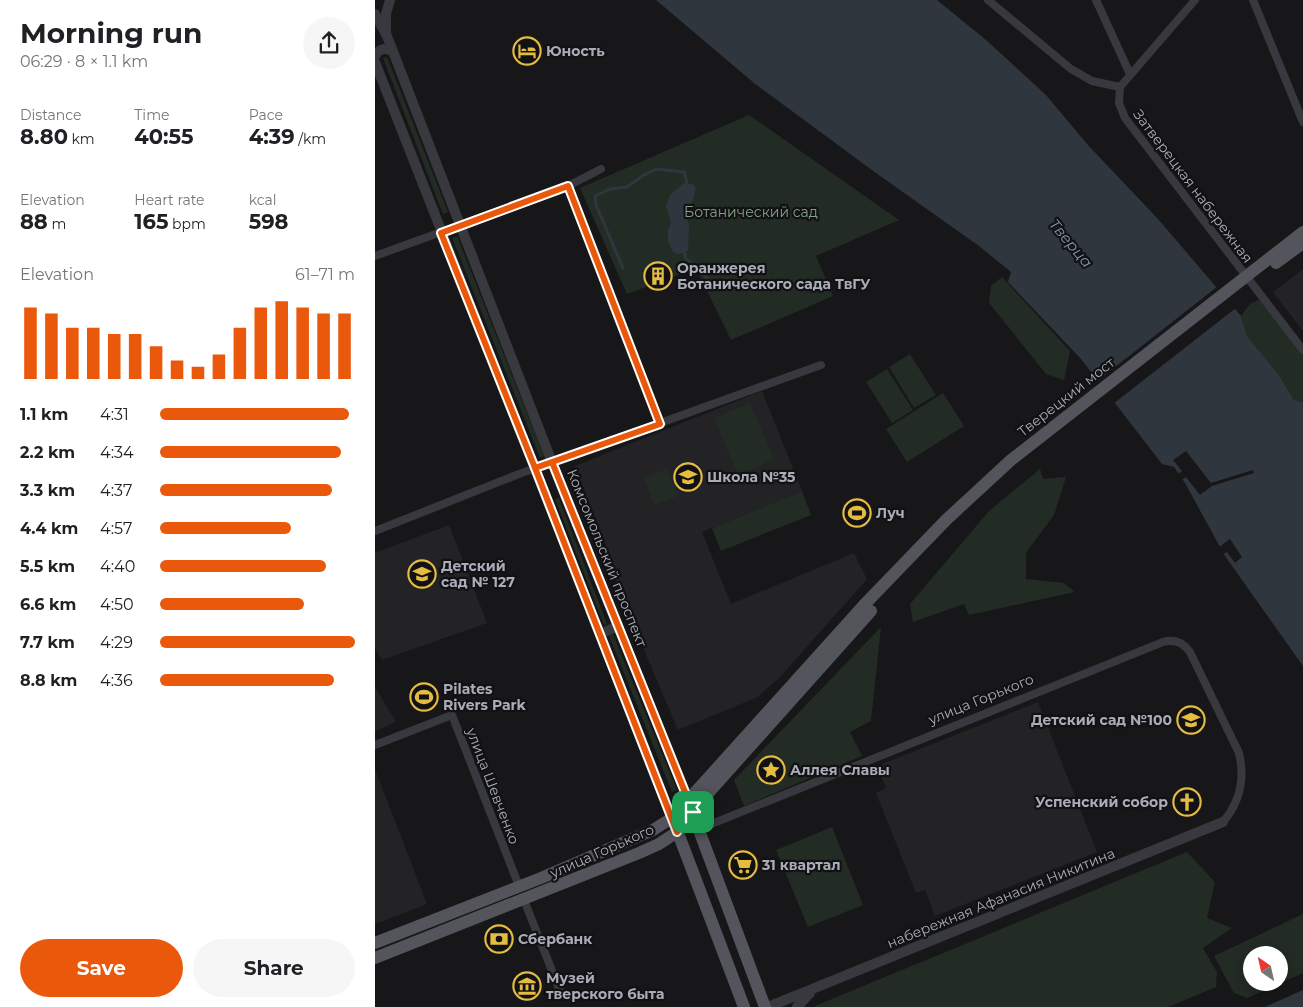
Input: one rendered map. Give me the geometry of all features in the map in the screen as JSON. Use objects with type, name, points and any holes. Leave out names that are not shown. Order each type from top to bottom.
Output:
[{"type":"main road","name":"Тверецкий мост","points":[[868,608],[946,520],[1011,460],[1303,232]]},
{"type":"main road","name":"Тверецкий мост","points":[[868,608],[957,520],[1026,457],[1303,243]]},
{"type":"main road","name":"улица Горького","points":[[375,958],[639,853],[659,844],[677,832],[714,770],[868,608]]},
{"type":"main road","name":"улица Горького","points":[[375,943],[653,830],[691,806]]},
{"type":"main road","name":"Комсомольский проспект","points":[[691,806],[758,989],[767,1007]]},
{"type":"main road","points":[[672,818],[745,1005]]},
{"type":"street","name":"Комсомольский проспект","points":[[387,36],[385,18],[390,0]]},
{"type":"street","points":[[988,0],[1071,69],[1092,82],[1120,87],[1195,0]]},
{"type":"street","points":[[1095,0],[1130,74]]},
{"type":"street","points":[[1253,0],[1303,122]]},
{"type":"street","name":"Комсомольский проспект","points":[[375,14],[387,36],[552,462],[691,806]]},
{"type":"street","points":[[375,56],[383,49],[389,49],[393,52]]},
{"type":"street","points":[[375,62],[672,818]]},
{"type":"street","name":"Затверецкая набережная","points":[[1120,87],[1119,103],[1125,118],[1303,350]]},
{"type":"street","points":[[375,256],[568,186],[601,169]]},
{"type":"street","points":[[568,186],[660,424]]},
{"type":"street","points":[[375,531],[535,468],[821,365]]},
{"type":"street","points":[[600,634],[619,626]]},
{"type":"street","name":"улица Горького","points":[[699,829],[1163,642],[1177,641],[1190,652],[1237,747],[1241,771],[1240,789],[1234,806],[1223,822]]},
{"type":"street","name":"улица Шевченко","points":[[375,745],[452,715],[519,886]]},
{"type":"street","name":"набережная Афанасия Никитина","points":[[767,1007],[813,990],[1223,822]]},
{"type":"street","points":[[524,900],[560,991]]},
{"type":"street","points":[[758,989],[773,998],[788,999]]},
{"type":"street","points":[[797,1007],[813,990]]},
{"type":"shaded area","points":[[1303,269],[1303,331],[1273,292]]},
{"type":"shaded area","points":[[762,391],[802,491],[702,532],[731,604],[854,553],[867,579],[781,676],[758,697],[678,730],[616,584],[614,566],[575,466]]},
{"type":"shaded area","name":"Детский сад № 127","points":[[449,525],[487,623],[382,660],[375,648],[375,553]]},
{"type":"shaded area","points":[[375,687],[396,722],[375,731]]},
{"type":"shaded area","points":[[1038,702],[1097,852],[935,916],[925,890],[916,893],[876,793],[886,788],[877,766]]},
{"type":"shaded area","points":[[375,769],[427,904],[375,924]]},
{"type":"green space","points":[[387,57],[448,212],[443,214],[383,58]]},
{"type":"green space","name":"Ботанический сад","points":[[749,115],[899,220],[816,256],[833,296],[731,340],[696,268],[627,294],[580,188]]},
{"type":"green space","points":[[457,236],[544,456],[540,458],[452,238]]},
{"type":"green space","points":[[1002,277],[1070,351],[1064,380],[1046,374],[989,303],[991,286]]},
{"type":"green space","points":[[1258,300],[1265,303],[1303,354],[1303,402],[1294,400],[1279,375],[1247,336],[1241,316],[1250,304]]},
{"type":"green space","points":[[910,354],[936,395],[914,408],[889,367]]},
{"type":"green space","points":[[887,369],[913,410],[892,423],[866,382]]},
{"type":"green space","points":[[943,393],[964,426],[907,462],[886,429]]},
{"type":"green space","points":[[750,403],[774,459],[738,475],[714,418]]},
{"type":"green space","points":[[667,469],[678,496],[654,505],[644,478]]},
{"type":"green space","points":[[1040,469],[1043,479],[1066,477],[1054,515],[1026,553],[1026,579],[1064,583],[1075,592],[969,615],[964,604],[913,622],[910,604],[989,511]]},
{"type":"green space","points":[[802,491],[811,515],[721,551],[712,528]]},
{"type":"green space","points":[[559,498],[607,624],[604,625],[555,499]]},
{"type":"green space","points":[[881,627],[871,721],[850,732],[862,756],[744,806],[734,780]]},
{"type":"green space","points":[[613,634],[677,790],[672,792],[609,636]]},
{"type":"green space","points":[[832,827],[863,905],[808,927],[776,850]]},
{"type":"green space","points":[[1187,852],[1215,882],[1207,918],[1232,928],[1203,948],[1217,972],[1216,987],[1168,1007],[815,1006]]},
{"type":"green space","points":[[1303,914],[1303,973],[1288,980],[1288,946],[1243,946],[1243,991],[1263,991],[1247,998],[1234,993],[1214,956]]},
{"type":"water","name":"Тверца","points":[[656,0],[937,0],[986,40],[1046,95],[1087,144],[1158,219],[1241,316],[1247,336],[1279,375],[1294,400],[1303,402],[1303,666],[1225,556],[1185,483],[1174,467],[1162,464],[1081,359],[1008,282],[1011,272],[979,246],[754,83]]},
{"type":"water","points":[[684,183],[692,184],[696,187],[693,200],[686,210],[689,226],[688,251],[678,254],[673,252],[668,241],[668,229],[671,224],[666,207],[670,195]]},
{"type":"water","points":[[1303,990],[1303,1007],[1265,1007]]},
{"type":"pier","points":[[1218,286],[1236,308],[1113,404],[1096,382]]},
{"type":"pier","points":[[1186,451],[1211,483],[1253,470],[1254,473],[1212,486],[1200,495],[1186,477],[1181,480],[1177,475],[1182,471],[1173,460]]},
{"type":"pier","points":[[1230,539],[1242,557],[1235,563],[1227,552],[1222,555],[1218,548]]},
{"type":"waterway","points":[[623,268],[596,205],[595,196],[610,189],[627,187],[656,169],[684,172],[687,183]]},
{"type":"waterway","points":[[684,252],[686,259],[695,265],[710,281]]},
{"type":"place","name":"Юность","points":[[527,51]]},
{"type":"place","name":"Оранжерея Ботанического сада ТвГУ","points":[[658,276]]},
{"type":"place","name":"Школа №35","points":[[688,477]]},
{"type":"place","name":"Луч","points":[[857,513]]},
{"type":"place","name":"Детский сад № 127","points":[[422,574]]},
{"type":"place","name":"Pilates Rivers Park","points":[[424,697]]},
{"type":"place","name":"Детский сад №100","points":[[1191,720]]},
{"type":"place","name":"Аллея Славы","points":[[771,770]]},
{"type":"place","name":"Успенский собор","points":[[1187,802]]},
{"type":"place","name":"31 квартал","points":[[743,865]]},
{"type":"place","name":"Сбербанк","points":[[499,939]]},
{"type":"place","name":"Музей тверского быта","points":[[527,986]]},
{"type":"route","points":[[693,812],[552,462],[535,468],[441,233],[568,186],[660,424],[600,445],[535,468],[677,832],[693,812]]}]
